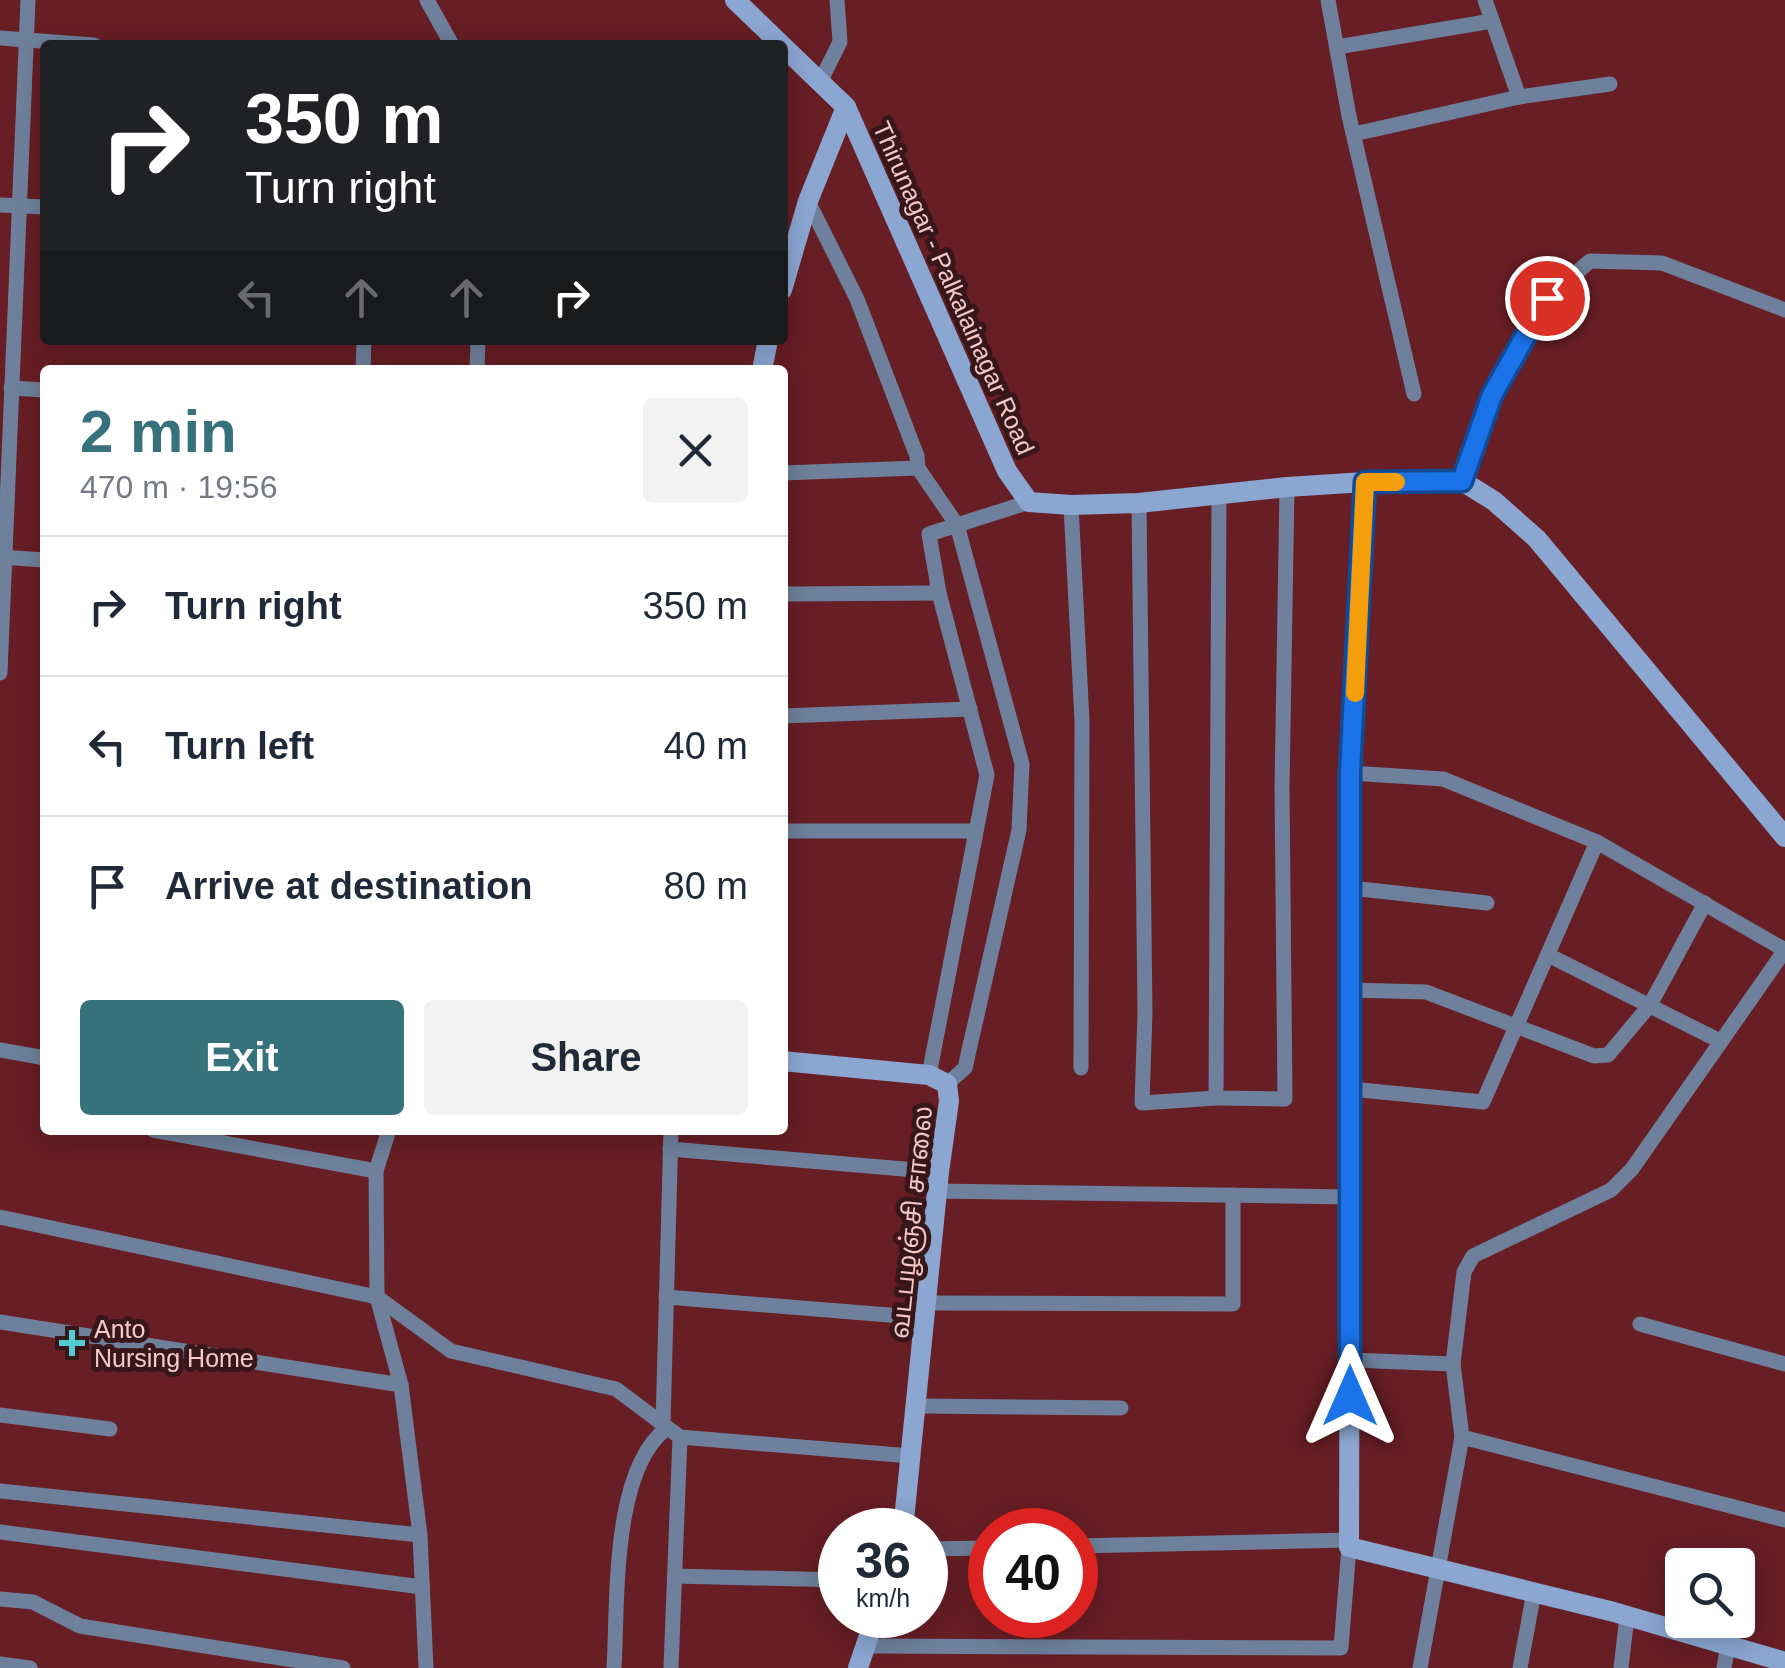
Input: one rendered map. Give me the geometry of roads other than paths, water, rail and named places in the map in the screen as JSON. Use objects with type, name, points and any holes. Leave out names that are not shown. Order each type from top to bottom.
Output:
[{"type":"street","points":[[0,674],[8,379],[28,0]]},
{"type":"street","points":[[428,0],[449,40]]},
{"type":"street","name":"Thirunagar - Palkalainagar Road","points":[[735,0],[778,40]]},
{"type":"street","points":[[821,80],[840,42],[838,0]]},
{"type":"street","points":[[1328,0],[1354,134],[1414,394]]},
{"type":"street","points":[[1485,0],[1519,97]]},
{"type":"street","points":[[1337,47],[1492,21]]},
{"type":"street","points":[[0,38],[40,41]]},
{"type":"street","name":"Thirunagar - Palkalainagar Road","points":[[788,49],[846,106],[1007,471],[1030,502]]},
{"type":"street","points":[[1354,134],[1519,97],[1610,84]]},
{"type":"street","points":[[788,269],[808,201],[846,106]]},
{"type":"street","points":[[808,201],[857,299],[917,456],[918,468],[957,525],[1022,764],[1019,830],[965,1068],[938,1080]]},
{"type":"street","points":[[0,204],[40,207]]},
{"type":"street","points":[[1462,481],[1492,395],[1547,298],[1590,261],[1662,263],[1785,310]]},
{"type":"street","points":[[8,379],[40,389]]},
{"type":"street","points":[[788,472],[918,468]]},
{"type":"street","points":[[938,1080],[987,775],[939,593],[928,534],[1030,502],[1070,506],[1139,503],[1287,487],[1462,481],[1494,501],[1536,540],[1785,836]]},
{"type":"street","points":[[865,1646],[1341,1648],[1349,1543],[1350,772],[1365,482]]},
{"type":"street","points":[[1139,503],[1145,1013],[1142,1103],[1286,1099],[1282,788],[1287,487]]},
{"type":"street","points":[[1216,1098],[1218,492]]},
{"type":"street","points":[[1070,506],[1082,722],[1082,1068]]},
{"type":"street","points":[[2,557],[40,560]]},
{"type":"street","points":[[788,594],[939,593]]},
{"type":"street","points":[[788,716],[970,709]]},
{"type":"street","points":[[1350,772],[1443,779],[1598,842],[1785,950],[1632,1169],[1611,1190],[1472,1256],[1464,1272],[1454,1364],[1462,1437],[1420,1668]]},
{"type":"street","points":[[788,831],[976,831]]},
{"type":"street","points":[[1350,1089],[1483,1102],[1598,842]]},
{"type":"street","points":[[1350,888],[1487,903]]},
{"type":"street","points":[[1350,990],[1426,992],[1594,1056],[1608,1056],[1650,1004],[1704,903]]},
{"type":"street","points":[[1548,955],[1720,1041]]},
{"type":"street","points":[[0,1050],[40,1057]]},
{"type":"street","name":"வடபழஞ்சி சாலை","points":[[788,1061],[938,1080],[949,1101],[905,1508]]},
{"type":"street","points":[[180,1135],[376,1171]]},
{"type":"street","points":[[387,1135],[376,1171],[378,1298],[401,1385],[420,1535],[426,1668]]},
{"type":"street","points":[[671,1135],[666,1297],[675,1576],[672,1668]]},
{"type":"street","points":[[670,1150],[938,1182],[1350,1197]]},
{"type":"street","points":[[666,1297],[926,1310],[1233,1304],[1233,1195]]},
{"type":"street","points":[[0,1217],[378,1298],[451,1352],[616,1389],[670,1430]]},
{"type":"street","points":[[0,1322],[401,1385]]},
{"type":"street","points":[[1640,1324],[1785,1364]]},
{"type":"street","points":[[1350,1360],[1454,1364]]},
{"type":"street","points":[[917,1406],[1121,1408]]},
{"type":"street","points":[[0,1415],[110,1428]]},
{"type":"street","points":[[614,1668],[624,1513],[636,1469],[658,1434],[670,1430],[911,1456]]},
{"type":"street","points":[[1462,1437],[1785,1520]]},
{"type":"street","points":[[0,1491],[420,1535]]},
{"type":"street","points":[[0,1532],[422,1587]]},
{"type":"street","points":[[1098,1546],[1349,1543],[1785,1662]]},
{"type":"street","points":[[675,1576],[818,1579]]},
{"type":"street","points":[[1520,1668],[1534,1592]]},
{"type":"street","points":[[0,1599],[33,1602],[80,1626],[343,1668]]},
{"type":"street","points":[[1621,1668],[1627,1616]]},
{"type":"street","points":[[858,1668],[868,1638]]},
{"type":"street","points":[[1724,1668],[1728,1645]]},
{"type":"street","points":[[0,1664],[30,1668]]},
{"type":"place","name":"Anto Nursing Home","points":[[72,1343]]}]
